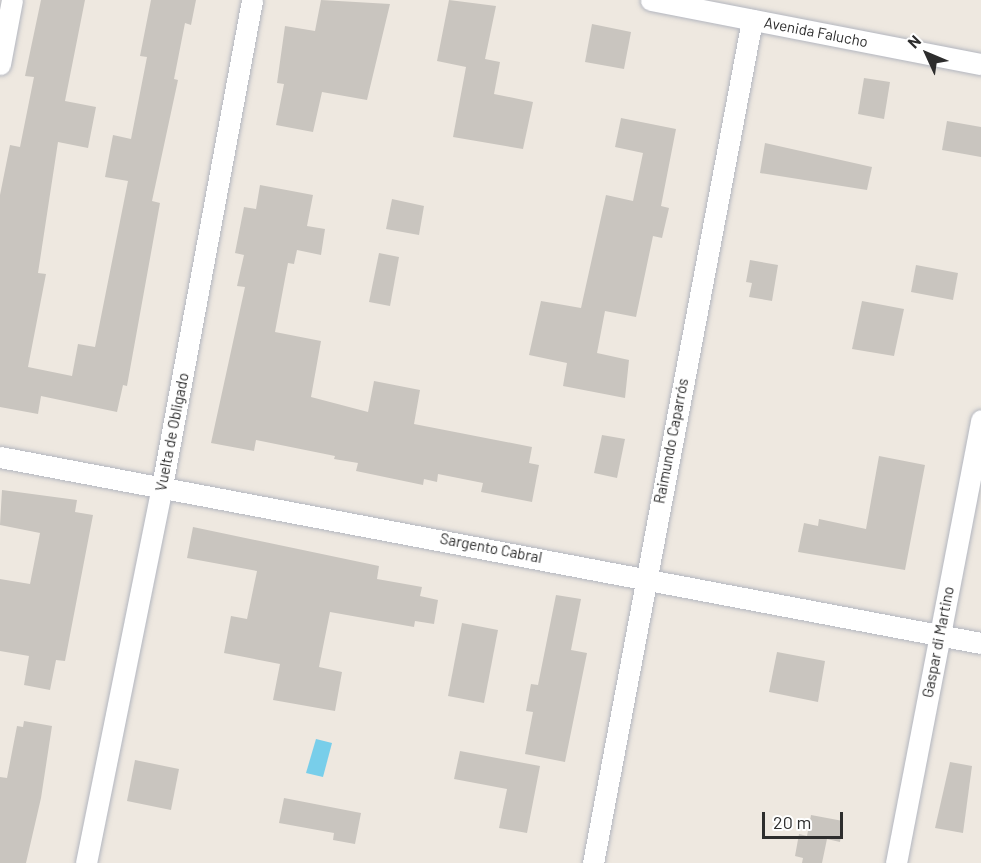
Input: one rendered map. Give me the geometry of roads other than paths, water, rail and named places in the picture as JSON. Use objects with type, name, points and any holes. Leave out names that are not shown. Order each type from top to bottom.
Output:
[{"type":"street","points":[[0,64],[12,0]]},
{"type":"street","name":"Vuelta de Obligado","points":[[86,863],[162,486],[252,0]]},
{"type":"street","name":"Avenida Falucho","points":[[651,0],[981,64]]},
{"type":"street","name":"Raimundo Caparrós","points":[[593,863],[644,576],[752,20]]},
{"type":"street","name":"Gaspar di Martino","points":[[896,863],[981,420]]},
{"type":"street","name":"Sargento Cabral","points":[[0,457],[644,576],[981,643]]},
{"type":"water","points":[[316,739],[332,743],[323,777],[306,773]]}]
